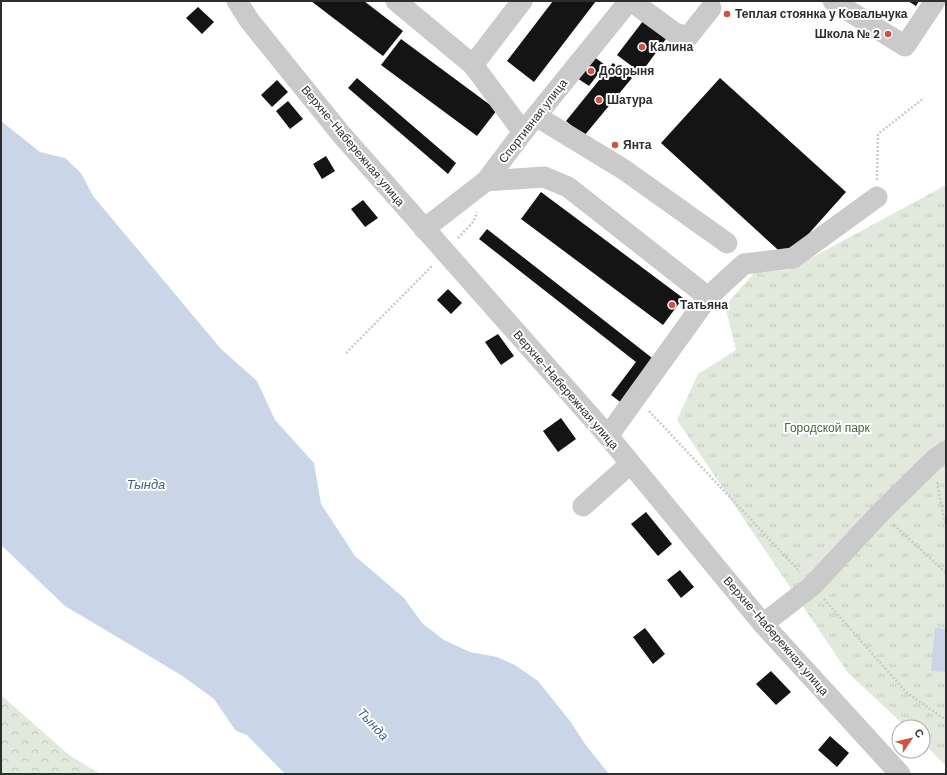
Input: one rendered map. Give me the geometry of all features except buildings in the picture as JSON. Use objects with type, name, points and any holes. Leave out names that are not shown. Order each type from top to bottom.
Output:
[{"type":"street","name":"Верхне-Набережная улица","points":[[237,1],[248,20],[341,134],[608,436],[763,624],[896,773]]},
{"type":"street","points":[[396,1],[473,65],[523,132]]},
{"type":"street","points":[[473,65],[522,1]]},
{"type":"street","name":"Спортивная улица","points":[[424,229],[486,181],[523,132],[630,1]]},
{"type":"street","points":[[630,1],[675,33],[688,37],[711,8]]},
{"type":"street","points":[[833,1],[905,46],[935,1]]},
{"type":"street","points":[[536,116],[623,169],[727,243]]},
{"type":"street","points":[[486,181],[544,177],[568,187],[708,297]]},
{"type":"street","points":[[608,436],[708,297],[744,264],[793,258],[877,197]]},
{"type":"street","points":[[763,624],[812,586],[881,512],[940,455]]},
{"type":"street","points":[[582,506],[630,464]]},
{"type":"path","points":[[877,197],[878,134],[924,98]]},
{"type":"path","points":[[346,353],[474,222],[478,208]]},
{"type":"path","points":[[636,397],[812,586],[907,693],[946,720]]},
{"type":"path","points":[[940,455],[944,519],[946,525]]},
{"type":"path","points":[[881,512],[946,573]]},
{"type":"green space","name":"Городской парк","points":[[946,185],[946,766],[931,751],[931,719],[897,719],[848,673],[677,420],[698,374],[736,350],[725,306],[755,272],[789,270]]},
{"type":"green space","points":[[1,695],[69,755],[100,774],[1,774]]},
{"type":"water","name":"Тында","points":[[1,121],[40,152],[65,158],[81,173],[93,196],[221,349],[257,381],[275,420],[314,463],[321,504],[355,556],[404,598],[422,623],[444,640],[470,652],[497,657],[515,665],[538,681],[609,774],[285,774],[247,735],[236,731],[214,699],[181,675],[65,606],[1,545]]},
{"type":"water","points":[[935,628],[946,629],[946,672],[931,671]]},
{"type":"place","name":"Теплая стоянка у Ковальчука","points":[[727,14]]},
{"type":"place","name":"Школа № 2","points":[[888,34]]},
{"type":"place","name":"Калина","points":[[642,47]]},
{"type":"place","name":"Добрыня","points":[[591,71]]},
{"type":"place","name":"Шатура","points":[[599,100]]},
{"type":"place","name":"Янта","points":[[615,145]]},
{"type":"place","name":"Татьяна","points":[[672,305]]}]
